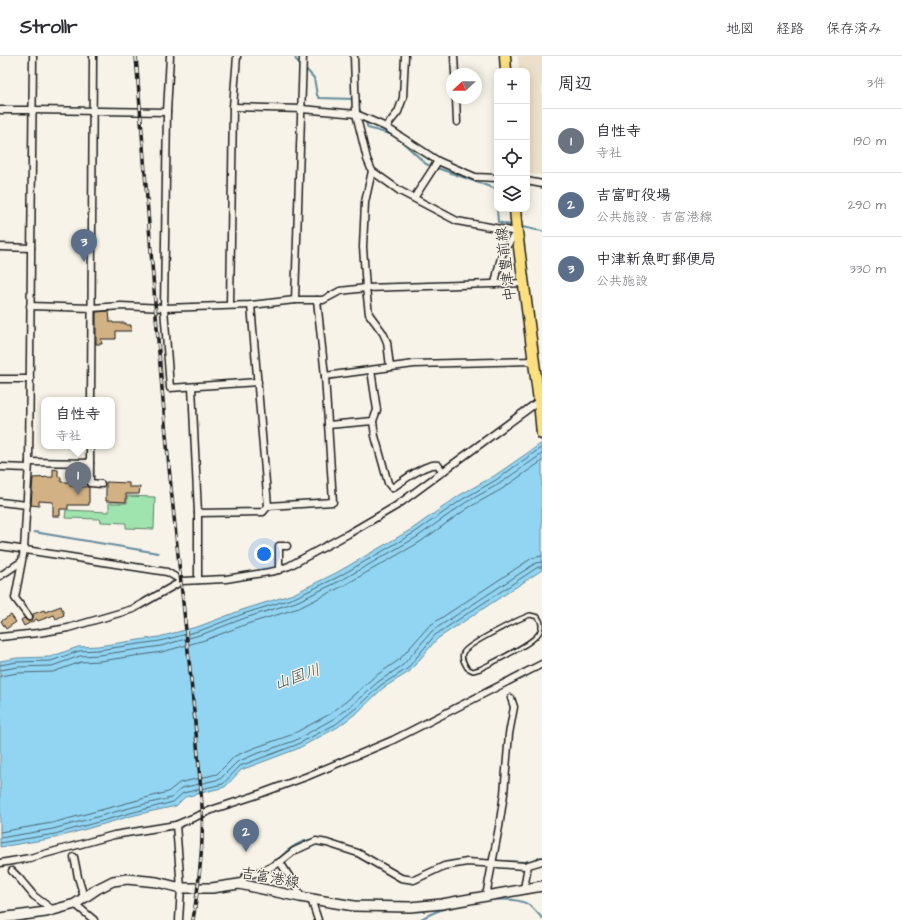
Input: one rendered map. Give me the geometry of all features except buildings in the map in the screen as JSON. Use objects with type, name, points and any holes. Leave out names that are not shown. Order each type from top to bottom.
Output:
[{"type":"main road","points":[[506,56],[506,68]]},
{"type":"main road","name":"中津豊前線","points":[[515,212],[542,434]]},
{"type":"main road","name":"吉富港線","points":[[0,918],[31,917],[75,904],[97,889],[113,881],[127,878],[151,881],[181,888],[212,888],[238,884],[300,897],[354,906],[410,907],[442,904],[542,886]]},
{"type":"street","points":[[29,616],[15,598],[24,550],[29,465],[33,56]]},
{"type":"street","points":[[91,397],[93,56]]},
{"type":"street","points":[[170,56],[167,112],[164,308],[170,388],[258,382]]},
{"type":"street","points":[[230,305],[233,107],[238,56]]},
{"type":"street","points":[[295,300],[303,56]]},
{"type":"street","points":[[354,56],[356,114],[367,159],[372,171],[400,191],[457,221],[517,232],[506,246],[500,257],[495,284]]},
{"type":"street","points":[[386,127],[398,112],[403,98],[405,56]]},
{"type":"street","points":[[454,56],[455,68]]},
{"type":"street","points":[[456,104],[456,122]]},
{"type":"street","points":[[233,107],[302,109],[356,114],[386,127],[438,161],[475,177],[494,178]]},
{"type":"street","points":[[0,110],[167,112]]},
{"type":"street","points":[[414,198],[438,161]]},
{"type":"street","points":[[372,171],[365,202],[363,247],[366,288],[369,314],[384,333],[387,342],[390,367]]},
{"type":"street","points":[[530,182],[542,184]]},
{"type":"street","points":[[0,247],[31,248]]},
{"type":"street","points":[[30,306],[92,308],[122,306],[164,308],[251,305],[295,300],[323,300],[340,291],[366,288],[523,283]]},
{"type":"street","points":[[268,506],[333,502],[325,376],[317,300]]},
{"type":"street","points":[[198,513],[263,512],[268,506],[251,305]]},
{"type":"street","points":[[325,376],[414,364],[533,361]]},
{"type":"street","points":[[371,370],[377,410],[373,420],[375,436],[388,483],[392,488],[433,464],[438,465],[443,472]]},
{"type":"street","points":[[0,379],[30,379]]},
{"type":"street","points":[[192,387],[198,513],[198,580]]},
{"type":"street","points":[[0,637],[68,628],[133,609],[182,581],[226,579],[279,570],[289,566],[396,506],[539,401]]},
{"type":"street","points":[[328,425],[373,420]]},
{"type":"street","points":[[90,449],[90,483],[101,484]]},
{"type":"street","points":[[0,467],[90,463]]},
{"type":"street","points":[[0,502],[27,505]]},
{"type":"street","points":[[0,546],[167,572],[182,581]]},
{"type":"street","points":[[279,570],[279,546],[288,546]]},
{"type":"street","points":[[0,576],[21,562]]},
{"type":"street","points":[[0,863],[30,858],[114,834],[176,825],[214,809],[308,776],[393,740],[542,664]]},
{"type":"street","points":[[486,896],[504,794],[509,734],[514,707],[511,698]]},
{"type":"street","points":[[176,825],[181,888],[179,920]]},
{"type":"street","points":[[238,884],[246,876],[265,870],[280,862],[294,851],[316,841],[358,853],[401,878],[414,880],[444,866],[467,862],[528,865],[542,861]]},
{"type":"street","points":[[74,857],[84,897]]},
{"type":"street","points":[[280,862],[299,892],[300,897]]},
{"type":"street","points":[[524,889],[528,865]]},
{"type":"street","points":[[12,871],[20,878],[34,896],[53,910]]},
{"type":"street","points":[[311,899],[318,920]]},
{"type":"street","points":[[75,904],[94,920]]},
{"type":"lane","points":[[534,615],[539,618],[542,625],[537,636],[529,642],[480,669],[473,671],[466,666],[463,658],[466,649],[520,619],[534,615]]},
{"type":"shaded area","points":[[518,56],[542,56],[542,175],[530,174],[530,68],[519,68]]},
{"type":"green space","points":[[127,496],[155,497],[154,529],[126,528],[126,523],[101,522],[100,519],[65,518],[66,510],[109,512],[109,503],[127,503]]},
{"type":"water","name":"山国川","points":[[542,443],[542,570],[437,639],[409,672],[383,688],[359,711],[338,727],[297,749],[241,770],[225,787],[185,797],[176,806],[135,815],[55,838],[0,847],[0,661],[17,658],[50,657],[78,647],[98,646],[159,637],[200,626],[242,610],[293,594],[336,573],[412,529],[460,495],[494,476]]},
{"type":"waterway","points":[[295,56],[296,60],[302,65]]},
{"type":"waterway","points":[[305,68],[314,78],[317,95],[319,98],[354,99]]},
{"type":"waterway","points":[[358,106],[362,115]]},
{"type":"waterway","points":[[365,120],[368,128],[393,135]]},
{"type":"waterway","points":[[398,138],[426,164],[494,188]]},
{"type":"waterway","points":[[497,212],[498,222],[510,225]]},
{"type":"waterway","points":[[522,227],[542,231]]},
{"type":"waterway","points":[[34,532],[158,553]]},
{"type":"waterway","points":[[274,861],[280,858],[291,848],[305,841],[315,839],[330,841]]},
{"type":"waterway","points":[[470,860],[526,862],[542,857]]},
{"type":"waterway","points":[[444,863],[454,861]]},
{"type":"waterway","points":[[383,864],[393,870]]},
{"type":"waterway","points":[[419,920],[433,913],[458,905],[498,900],[510,900],[529,905],[542,918]]},
{"type":"railway","points":[[136,56],[164,416],[191,678],[202,806],[200,863],[193,920]]},
{"type":"place","name":"中津新魚町郵便局","points":[[84,262]]},
{"type":"place","name":"自性寺","points":[[78,495]]},
{"type":"place","name":"吉富町役場","points":[[246,852]]}]
